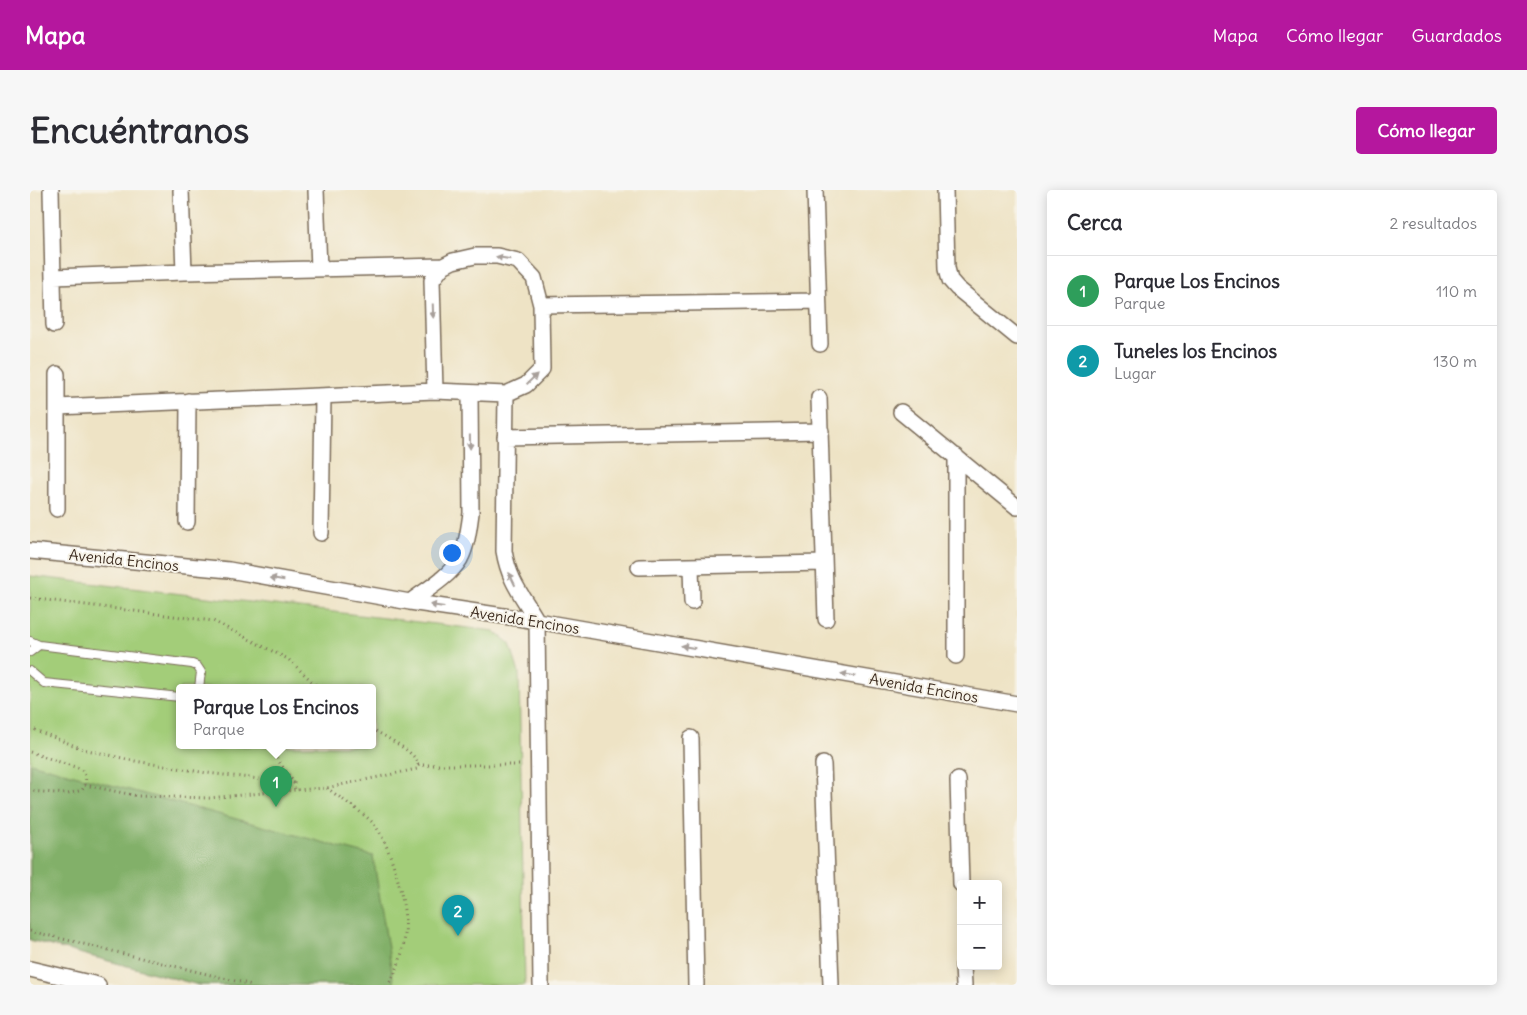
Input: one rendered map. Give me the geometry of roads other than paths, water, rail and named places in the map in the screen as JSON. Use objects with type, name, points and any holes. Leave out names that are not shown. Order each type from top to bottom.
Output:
[{"type":"street","points":[[52,190],[54,325]]},
{"type":"street","points":[[181,190],[184,272]]},
{"type":"street","points":[[316,190],[319,269]]},
{"type":"street","points":[[815,190],[817,301],[820,344]]},
{"type":"street","points":[[945,190],[947,268],[950,280],[957,288],[1017,337]]},
{"type":"street","points":[[54,277],[443,266],[453,261],[475,256],[497,256],[518,261],[534,278],[541,305],[542,369],[526,385],[506,394],[435,390],[57,407]]},
{"type":"street","points":[[435,390],[432,280],[443,266]]},
{"type":"street","points":[[541,305],[817,301]]},
{"type":"street","points":[[56,509],[57,374]]},
{"type":"street","points":[[410,602],[448,572],[460,558],[469,531],[471,513],[470,393]]},
{"type":"street","points":[[506,394],[504,551],[507,568],[514,584],[537,621],[541,985]]},
{"type":"street","points":[[321,533],[323,396]]},
{"type":"street","points":[[819,398],[826,619]]},
{"type":"street","points":[[187,522],[188,402]]},
{"type":"street","points":[[902,412],[1017,506]]},
{"type":"street","points":[[505,437],[820,431]]},
{"type":"street","points":[[956,456],[956,656]]},
{"type":"street","name":"Avenida Encinos","points":[[30,551],[230,570],[1017,704]]},
{"type":"street","points":[[639,567],[824,563]]},
{"type":"street","points":[[691,566],[692,602]]},
{"type":"street","points":[[691,738],[696,985]]},
{"type":"street","points":[[823,764],[831,985]]},
{"type":"street","points":[[958,780],[961,880]]},
{"type":"street","points":[[30,969],[98,985]]},
{"type":"street","points":[[964,970],[964,985]]},
{"type":"lane","points":[[30,641],[39,645],[192,664],[197,666],[201,672],[200,684]]},
{"type":"lane","points":[[30,652],[39,645]]},
{"type":"lane","points":[[30,671],[44,683],[176,697]]},
{"type":"place","name":"Parque Los Encinos","points":[[276,807]]},
{"type":"place","name":"Tuneles los Encinos","points":[[458,936]]}]
